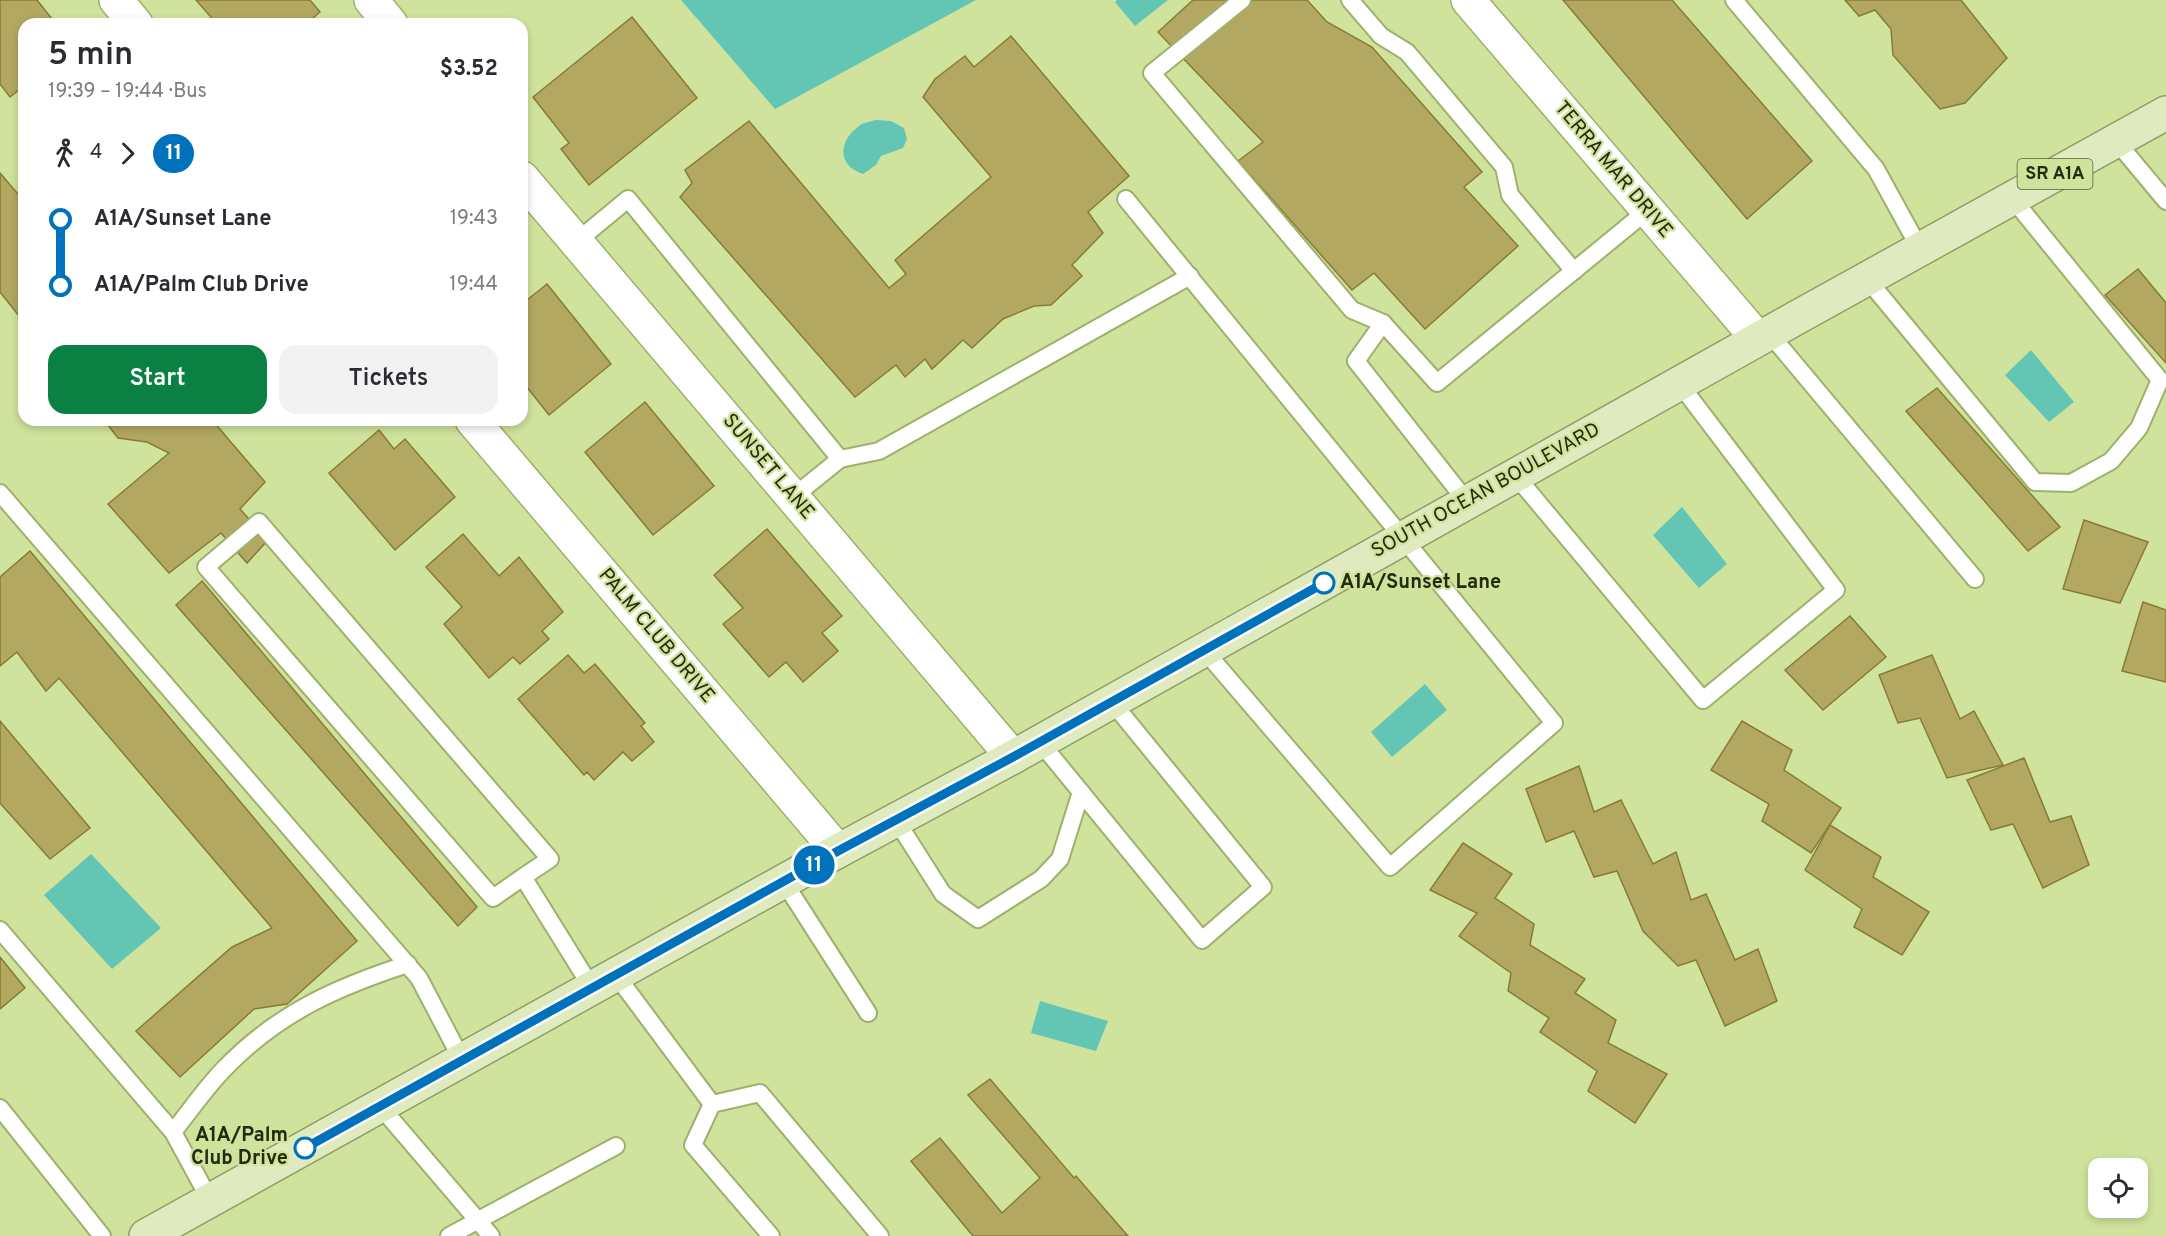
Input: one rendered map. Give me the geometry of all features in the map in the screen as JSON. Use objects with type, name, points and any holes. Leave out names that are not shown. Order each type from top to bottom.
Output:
[{"type":"main road","name":"SOUTH OCEAN BOULEVARD","points":[[146,1236],[838,851],[1112,702],[1763,336],[2166,113]]},
{"type":"street","points":[[116,0],[131,18]]},
{"type":"street","points":[[371,0],[386,18]]},
{"type":"street","name":"TERRA MAR DRIVE","points":[[1468,0],[1648,210],[1763,336]]},
{"type":"street","name":"SUNSET LANE","points":[[528,185],[793,497],[1027,749]]},
{"type":"street","name":"PALM CLUB DRIVE","points":[[477,426],[838,851]]},
{"type":"lane","points":[[1242,0],[1152,73],[1352,310],[1383,323],[1437,383],[1648,210]]},
{"type":"lane","points":[[1350,0],[1381,36],[1407,52],[1504,167],[1510,195],[1574,271]]},
{"type":"lane","points":[[1734,0],[1876,169],[1920,249]]},
{"type":"lane","points":[[2116,141],[2166,201]]},
{"type":"lane","points":[[1867,279],[2035,482],[2071,483],[2111,460],[2139,428],[2160,380],[2012,198]]},
{"type":"lane","points":[[576,242],[628,199],[840,459]]},
{"type":"lane","points":[[1126,199],[1554,723],[1390,867],[1204,650]]},
{"type":"lane","points":[[793,497],[840,459],[879,451],[1190,276]]},
{"type":"lane","points":[[1383,323],[1356,360],[1467,502]]},
{"type":"lane","points":[[1763,336],[1975,579]]},
{"type":"lane","points":[[1515,475],[1703,700],[1836,590],[1679,383]]},
{"type":"lane","points":[[0,493],[408,964],[419,978],[462,1060]]},
{"type":"lane","points":[[259,522],[550,858],[523,877],[493,898],[206,567],[259,522]]},
{"type":"lane","points":[[1027,749],[1081,792],[1202,940],[1263,887],[1112,702]]},
{"type":"lane","points":[[896,820],[943,894],[978,919],[1041,879],[1060,859],[1081,792]]},
{"type":"lane","points":[[523,877],[604,982],[712,1104]]},
{"type":"lane","points":[[784,882],[868,1013]]},
{"type":"lane","points":[[0,930],[173,1132],[210,1200]]},
{"type":"lane","points":[[173,1132],[225,1068],[267,1031],[300,1008],[358,980],[408,964]]},
{"type":"lane","points":[[712,1104],[760,1093],[879,1236]]},
{"type":"lane","points":[[712,1104],[693,1145],[771,1236]]},
{"type":"lane","points":[[380,1106],[491,1236]]},
{"type":"lane","points":[[0,1108],[102,1236]]},
{"type":"lane","points":[[449,1236],[616,1146]]},
{"type":"water","points":[[681,0],[976,0],[775,109]]},
{"type":"water","points":[[1117,0],[1168,0],[1135,26],[1115,2]]},
{"type":"water","points":[[876,120],[891,121],[904,128],[907,139],[903,148],[881,156],[876,165],[863,174],[848,164],[843,151],[854,130],[862,124]]},
{"type":"water","points":[[2031,350],[2074,402],[2049,422],[2005,375]]},
{"type":"water","points":[[1682,507],[1727,564],[1699,588],[1653,535]]},
{"type":"water","points":[[1425,684],[1447,710],[1392,757],[1371,732]]},
{"type":"water","points":[[91,854],[161,928],[112,969],[44,895]]},
{"type":"water","points":[[1040,1001],[1108,1021],[1096,1051],[1031,1033]]},
{"type":"building","points":[[0,0],[37,0],[51,18],[18,18],[18,91],[10,97],[0,84]]},
{"type":"building","points":[[196,0],[310,0],[320,12],[313,18],[212,18]]},
{"type":"building","points":[[1193,0],[1307,0],[1327,22],[1372,47],[1482,172],[1464,187],[1518,246],[1425,329],[1374,273],[1352,290],[1238,161],[1263,142],[1158,32]]},
{"type":"building","points":[[1563,0],[1672,0],[1812,161],[1747,219]]},
{"type":"building","points":[[1845,0],[1961,0],[2007,58],[1965,103],[1940,109],[1893,55],[1891,29],[1875,10],[1859,16]]},
{"type":"building","points":[[632,17],[697,98],[589,185],[561,149],[569,143],[533,97]]},
{"type":"building","points":[[1011,36],[1129,176],[1088,212],[1103,233],[1072,265],[1082,276],[1051,305],[1034,306],[1003,319],[972,348],[963,340],[932,369],[925,359],[905,377],[896,365],[855,397],[680,197],[692,183],[685,170],[749,121],[889,288],[906,274],[895,260],[991,177],[923,97],[935,79],[965,56],[974,67]]},
{"type":"building","points":[[0,173],[18,194],[18,314],[0,292]]},
{"type":"building","points":[[2138,269],[2166,303],[2166,363],[2105,295]]},
{"type":"building","points":[[547,284],[611,364],[549,415],[528,389],[528,299]]},
{"type":"building","points":[[1937,388],[2060,527],[2028,551],[1906,411]]},
{"type":"building","points":[[645,402],[714,486],[653,535],[585,452]]},
{"type":"building","points":[[109,426],[217,426],[265,482],[240,509],[268,540],[247,563],[221,533],[169,573],[108,504],[169,453],[147,442],[118,438]]},
{"type":"building","points":[[379,430],[394,449],[405,439],[455,497],[395,550],[329,473]]},
{"type":"building","points":[[2084,520],[2148,542],[2120,603],[2063,589]]},
{"type":"building","points":[[767,529],[842,616],[822,633],[838,651],[803,682],[786,662],[769,677],[723,624],[743,608],[714,575]]},
{"type":"building","points":[[463,534],[499,576],[519,557],[563,612],[542,631],[549,639],[520,664],[513,657],[489,678],[444,624],[462,607],[426,567]]},
{"type":"building","points":[[30,551],[357,941],[287,1004],[254,1009],[180,1077],[136,1031],[232,947],[272,928],[59,678],[46,691],[17,652],[0,666],[0,577]]},
{"type":"building","points":[[202,581],[477,907],[458,926],[176,605]]},
{"type":"building","points":[[2143,602],[2166,610],[2166,682],[2122,671]]},
{"type":"building","points":[[1850,616],[1886,657],[1823,710],[1785,670]]},
{"type":"building","points":[[568,655],[584,673],[595,664],[645,723],[641,726],[654,742],[632,761],[623,752],[594,780],[587,772],[584,775],[518,699]]},
{"type":"building","points":[[1932,655],[1960,719],[1974,711],[2003,765],[1947,778],[1920,718],[1898,723],[1879,675]]},
{"type":"building","points":[[0,721],[90,828],[50,859],[0,803]]},
{"type":"building","points":[[1742,721],[1792,750],[1784,770],[1841,808],[1811,853],[1762,821],[1769,804],[1711,770]]},
{"type":"building","points":[[2024,758],[2050,822],[2071,816],[2089,865],[2043,888],[2013,824],[1991,830],[1967,780]]},
{"type":"building","points":[[1579,766],[1594,812],[1621,800],[1653,864],[1676,852],[1691,900],[1706,894],[1735,960],[1758,949],[1777,1001],[1725,1026],[1696,960],[1678,966],[1643,931],[1617,871],[1594,877],[1574,831],[1546,842],[1526,789]]},
{"type":"building","points":[[1830,825],[1881,857],[1873,877],[1929,912],[1902,955],[1854,927],[1862,909],[1805,870]]},
{"type":"building","points":[[1463,843],[1512,874],[1495,898],[1534,924],[1530,945],[1585,979],[1575,993],[1616,1020],[1608,1043],[1667,1074],[1635,1123],[1588,1091],[1597,1071],[1540,1032],[1549,1018],[1508,991],[1511,973],[1459,936],[1477,913],[1430,890]]},
{"type":"building","points":[[0,957],[25,988],[0,1009]]},
{"type":"building","points":[[990,1079],[1074,1178],[1076,1176],[1128,1236],[973,1236],[911,1161],[940,1138],[1002,1213],[1040,1178],[968,1095]]},
{"type":"bus line","name":"11","points":[[305,1148],[1324,583]]},
{"type":"place","name":"A1A/Sunset Lane","points":[[1324,583]]},
{"type":"place","name":"A1A/Palm Club Drive","points":[[305,1148]]}]
